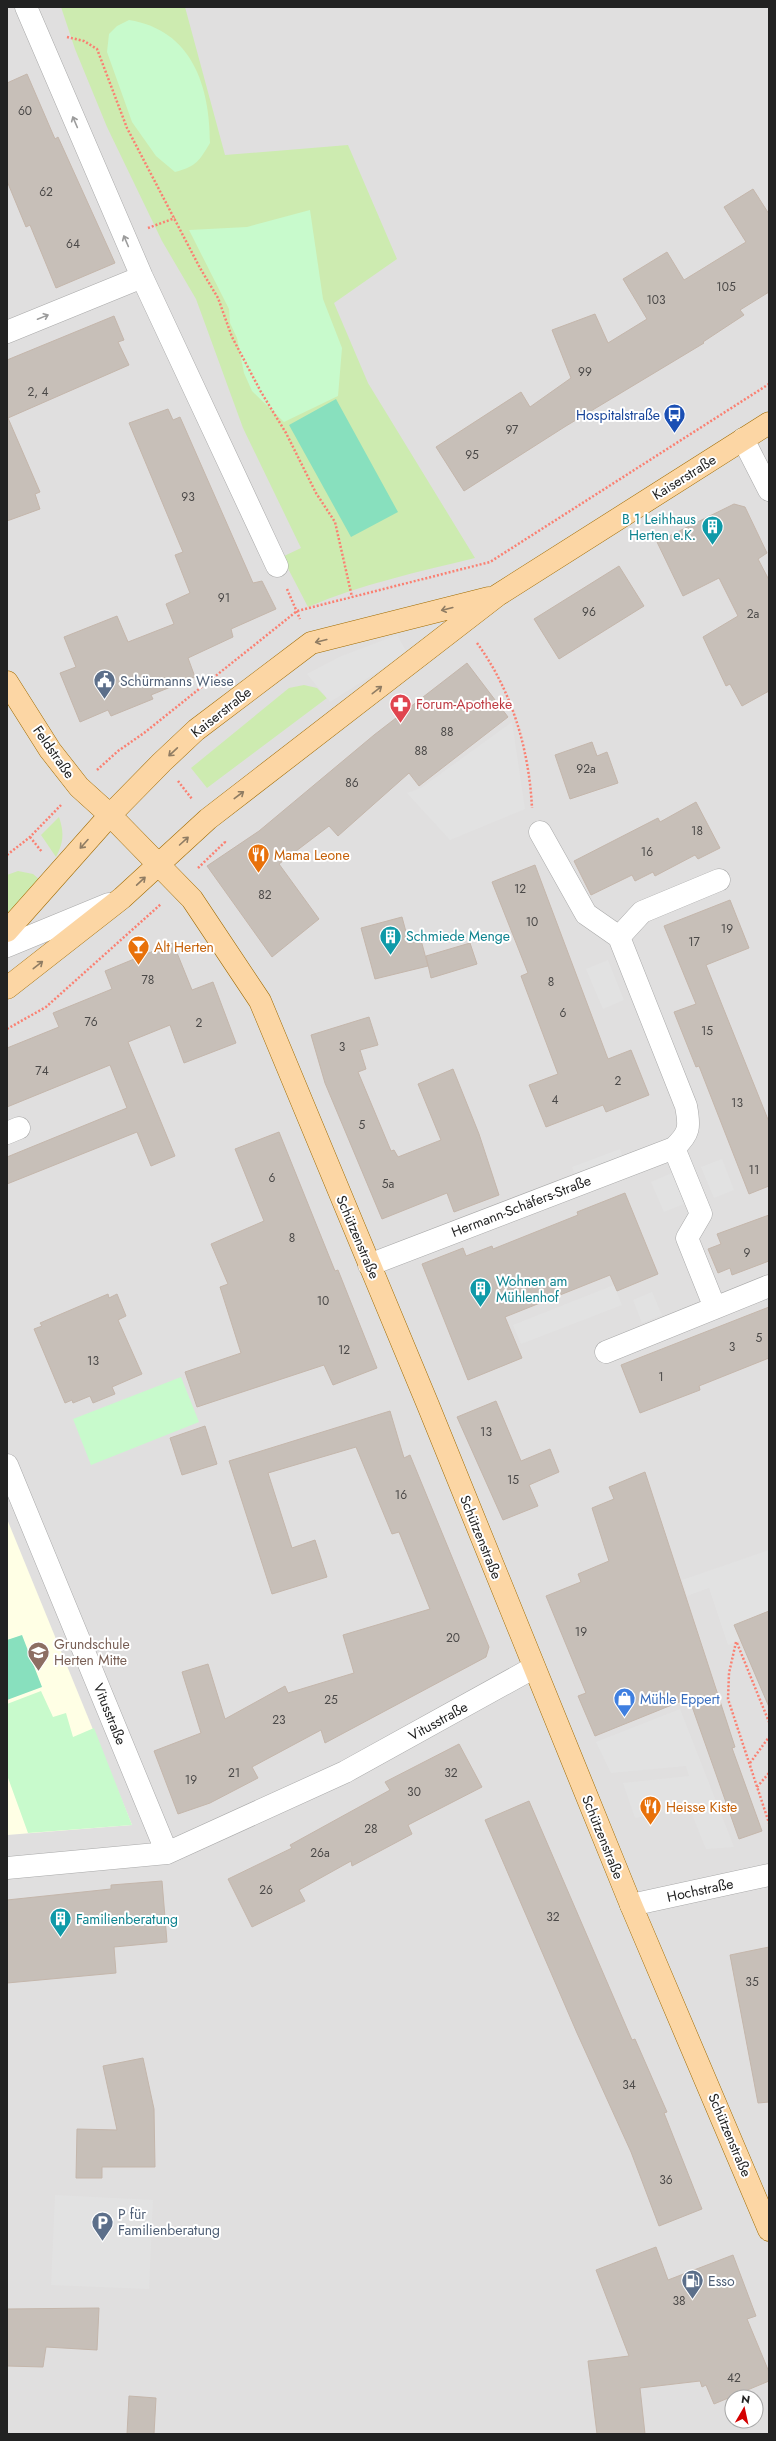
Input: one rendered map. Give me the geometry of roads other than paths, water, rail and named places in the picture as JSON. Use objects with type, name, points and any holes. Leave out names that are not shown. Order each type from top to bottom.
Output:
[{"type":"main road","name":"Kaiserstraße","points":[[7,988],[122,898],[208,819],[498,596],[769,422]]},
{"type":"main road","name":"Kaiserstraße","points":[[7,931],[110,815],[162,762],[196,730],[311,643],[498,596]]},
{"type":"main road","name":"Feldstraße","points":[[7,682],[50,750],[74,781],[159,864]]},
{"type":"main road","name":"Schützenstraße","points":[[159,864],[192,899],[260,1001],[428,1405],[533,1668],[631,1905],[769,2230]]},
{"type":"street","points":[[26,7],[142,277],[277,566]]},
{"type":"street","points":[[7,332],[142,277]]},
{"type":"street","points":[[743,439],[769,490]]},
{"type":"street","points":[[536,822],[586,914],[619,937],[642,912],[719,880]]},
{"type":"street","name":"Kaiserstraße","points":[[7,946],[122,898]]},
{"type":"street","name":"Hermann-Schäfers-Straße","points":[[369,1265],[674,1148],[686,1137],[690,1122],[686,1106],[619,937]]},
{"type":"street","points":[[674,1148],[701,1214],[688,1238],[715,1308]]},
{"type":"street","points":[[606,1352],[769,1286]]},
{"type":"street","name":"Vitusstraße","points":[[7,1465],[167,1853]]},
{"type":"street","name":"Vitusstraße","points":[[7,1868],[167,1853],[345,1772],[533,1668]]},
{"type":"street","name":"Hochstraße","points":[[631,1905],[769,1875]]},
{"type":"place","name":"Hospitalstraße","points":[[675,434]]},
{"type":"place","name":"B 1 Leihhaus Herten e.K.","points":[[712,546]]},
{"type":"place","name":"Schürmanns Wiese","points":[[104,700]]},
{"type":"place","name":"Forum-Apotheke","points":[[400,724]]},
{"type":"place","name":"Mama Leone","points":[[258,874]]},
{"type":"place","name":"Schmiede Menge","points":[[390,956]]},
{"type":"place","name":"Alt Herten","points":[[139,966]]},
{"type":"place","name":"Wohnen am Mühlenhof","points":[[481,1308]]},
{"type":"place","name":"Grundschule Herten Mitte","points":[[38,1672]]},
{"type":"place","name":"Mühle Eppert","points":[[625,1718]]},
{"type":"place","name":"Heisse Kiste","points":[[651,1826]]},
{"type":"place","name":"Familienberatung","points":[[60,1938]]},
{"type":"place","name":"P für Familienberatung","points":[[102,2242]]},
{"type":"place","name":"Esso","points":[[693,2300]]}]
